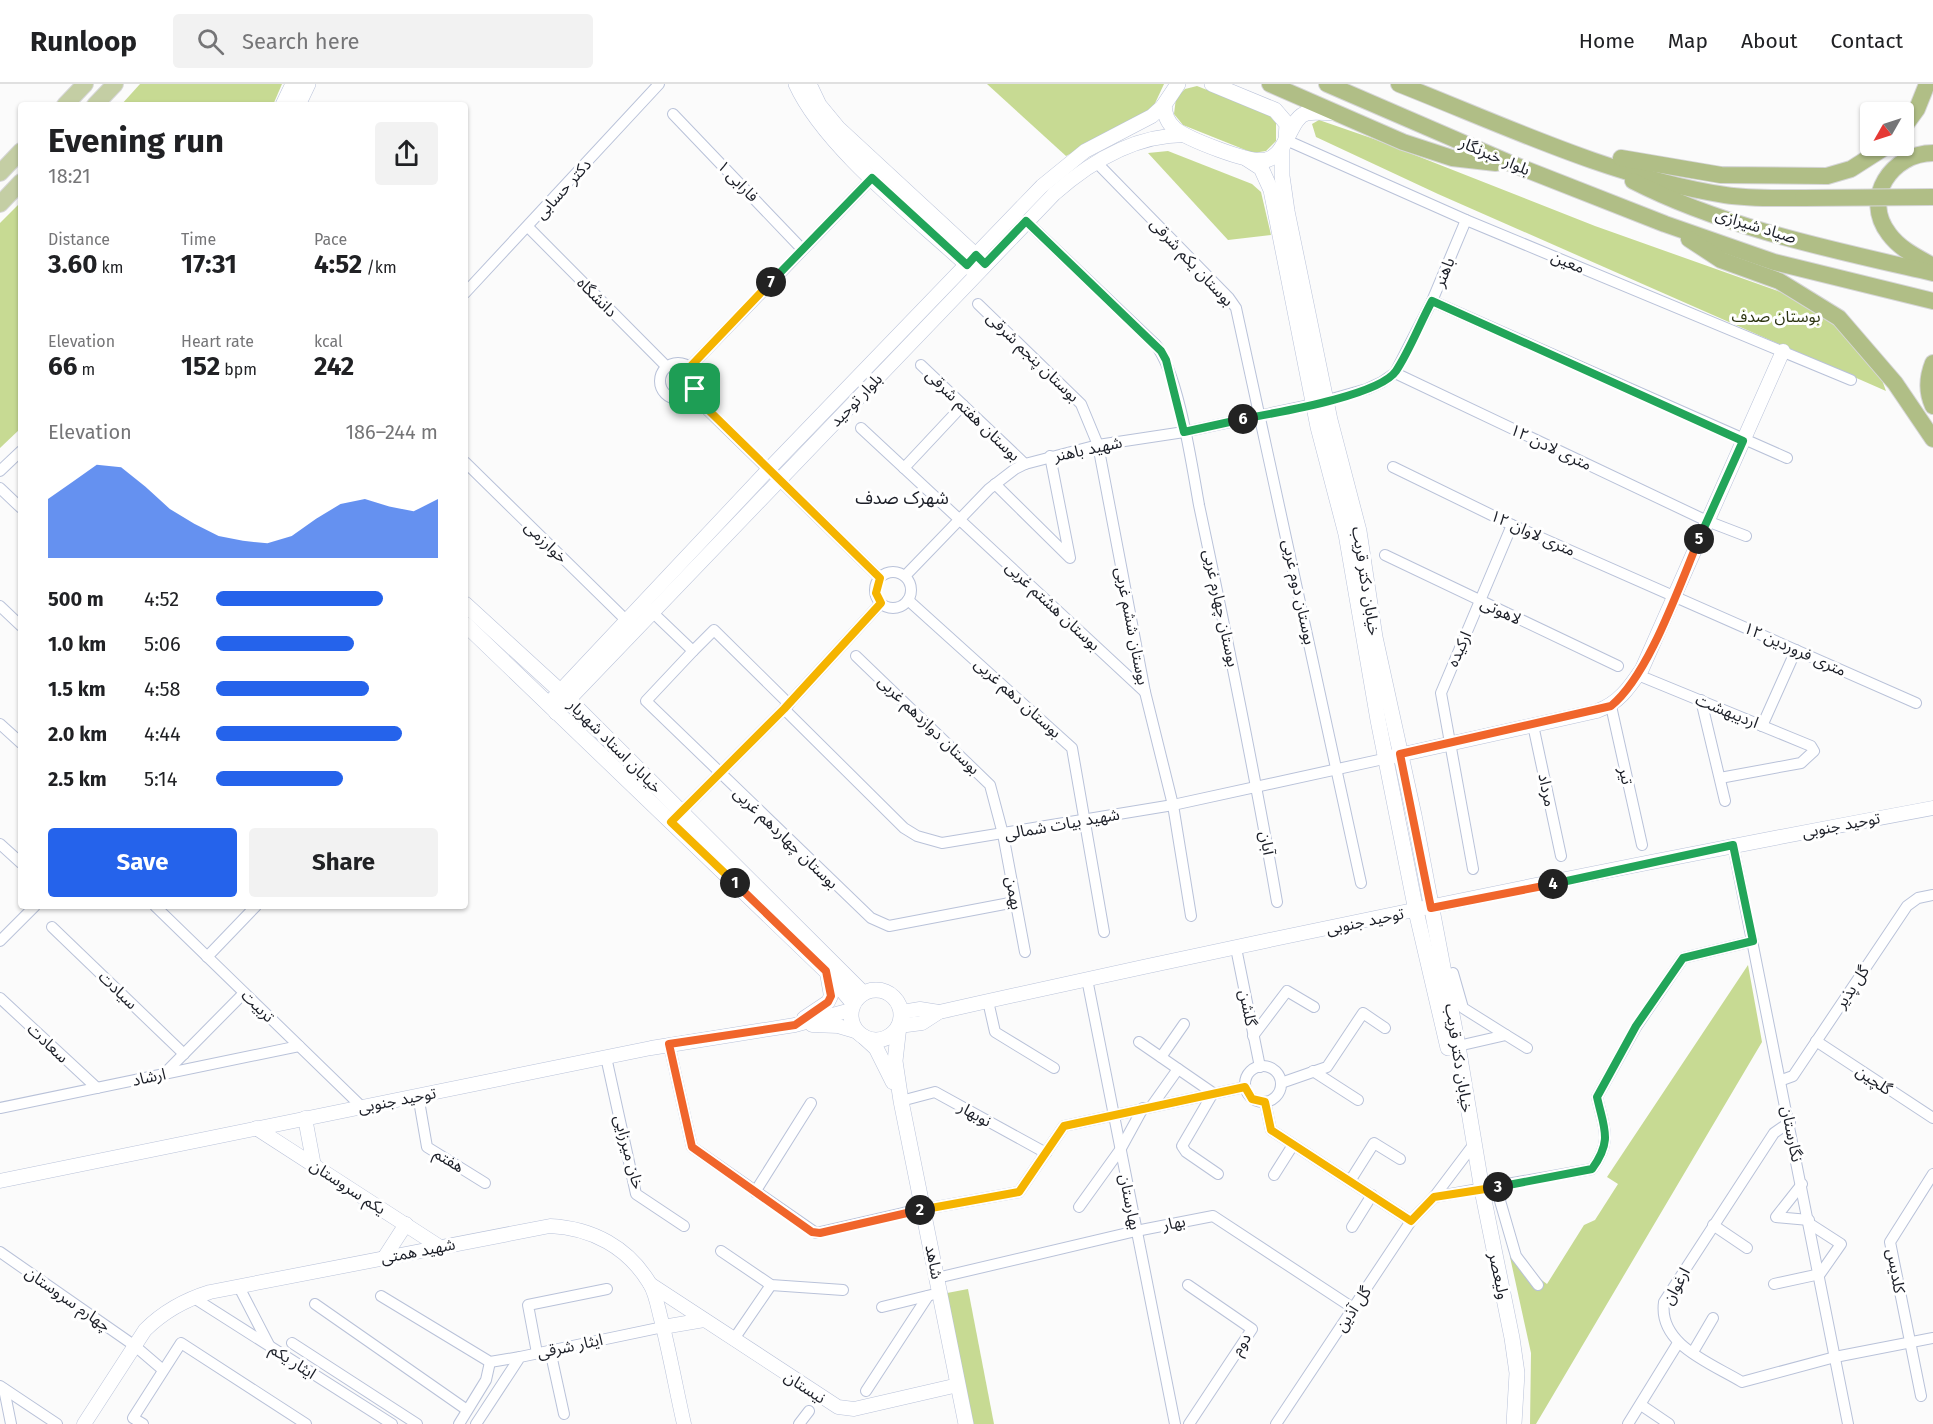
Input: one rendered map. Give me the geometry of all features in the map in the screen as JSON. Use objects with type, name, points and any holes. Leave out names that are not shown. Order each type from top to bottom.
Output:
[{"type":"highway","points":[[1270,84],[1403,142],[1452,158],[1512,164]]},
{"type":"highway","name":"بلوار خبرنگار","points":[[1327,84],[1512,164],[1665,224]]},
{"type":"highway","name":"بلوار خبرنگار","points":[[1399,84],[1587,157]]},
{"type":"highway","points":[[1914,113],[1927,84]]},
{"type":"highway","points":[[1549,144],[1685,171],[1721,175],[1827,176],[1851,169],[1871,156]]},
{"type":"highway","points":[[1933,153],[1923,153],[1899,162],[1884,179],[1880,218],[1888,232],[1902,248],[1933,266]]},
{"type":"highway","points":[[1587,157],[1658,180],[1708,192],[1750,197],[1933,197]]},
{"type":"highway","name":"صیاد شیرازی","points":[[1587,157],[1686,205],[1765,230],[1933,273]]},
{"type":"highway","points":[[1665,224],[1721,260],[1779,281],[1839,318],[1895,383],[1933,439]]},
{"type":"highway","name":"صیاد شیرازی","points":[[1665,224],[1774,262],[1933,301]]},
{"type":"highway","points":[[1933,363],[1928,377],[1928,395],[1933,406]]},
{"type":"main road","points":[[68,102],[85,84]]},
{"type":"main road","points":[[98,102],[115,84]]},
{"type":"main road","points":[[284,102],[293,84]]},
{"type":"main road","points":[[299,102],[308,84]]},
{"type":"main road","points":[[796,84],[824,128],[872,178],[959,248]]},
{"type":"main road","points":[[809,84],[819,105],[838,128],[976,264]]},
{"type":"main road","points":[[1178,84],[1164,105],[1169,122],[1185,135],[1247,159],[1264,161],[1284,144],[1300,116],[1307,113],[1334,113]]},
{"type":"main road","name":"خیابان دکتر قریب","points":[[1212,84],[1275,110],[1287,124],[1282,176],[1320,403]]},
{"type":"main road","points":[[2,168],[18,154]]},
{"type":"main road","name":"خیابان دکتر قریب","points":[[1247,159],[1261,168],[1271,190],[1320,403],[1359,531],[1394,756],[1460,1102],[1470,1128]]},
{"type":"main road","points":[[8,201],[18,186]]},
{"type":"main road","name":"خیابان استاد شهریار","points":[[468,607],[564,695],[662,803],[671,822],[856,1002]]},
{"type":"main road","name":"خیابان استاد شهریار","points":[[468,627],[552,708],[662,803],[683,810],[856,1002]]},
{"type":"main road","points":[[684,835],[681,828],[687,822],[700,827]]},
{"type":"main road","name":"خیابان دکتر قریب","points":[[1424,910],[1458,1046],[1470,1128]]},
{"type":"main road","points":[[871,990],[888,992],[894,997],[900,1019],[895,1061],[902,1101],[876,1048],[860,1034],[856,1002],[871,990]]},
{"type":"main road","points":[[860,1034],[879,1041],[887,1038],[900,1019]]},
{"type":"main road","name":"شاهد","points":[[902,1101],[924,1210],[935,1289],[966,1424]]},
{"type":"main road","name":"ولیعصر","points":[[1470,1128],[1489,1188],[1517,1373],[1514,1424]]},
{"type":"street","name":"دکتر حسابی","points":[[468,290],[658,84]]},
{"type":"street","name":"بلوار توحید","points":[[564,695],[627,621],[647,608],[779,481],[1063,167],[1084,151],[1152,116],[1164,105]]},
{"type":"street","name":"فارابی ۱","points":[[673,114],[802,249]]},
{"type":"street","name":"بلوار توحید","points":[[552,708],[647,608],[768,470],[976,264],[1078,173],[1141,140],[1164,135],[1185,135]]},
{"type":"street","name":"معین","points":[[1284,144],[1851,380]]},
{"type":"street","name":"بوستان یکم شرقی","points":[[1096,162],[1233,303],[1261,416]]},
{"type":"street","points":[[690,367],[872,178]]},
{"type":"street","name":"باهنر","points":[[1395,373],[1432,301],[1466,220]]},
{"type":"street","name":"بوستان چهارم غربی","points":[[1026,221],[1161,351],[1166,360],[1184,432],[1257,785]]},
{"type":"street","name":"دانشگاه","points":[[528,227],[666,366]]},
{"type":"street","points":[[1432,301],[1743,441],[1787,458]]},
{"type":"street","name":"بوستان پنجم شرقی","points":[[978,304],[1082,404],[1098,445]]},
{"type":"street","points":[[1394,756],[1611,706],[1622,697],[1638,675],[1783,351]]},
{"type":"street","points":[[676,362],[690,367],[696,383],[692,394],[681,399],[664,394],[659,383],[666,366],[676,362]]},
{"type":"street","name":"بوستان هفتم شرقی","points":[[921,365],[1025,464]]},
{"type":"street","points":[[1320,403],[1367,389],[1395,373]]},
{"type":"street","name":"۱۲ متری لادن","points":[[1395,373],[1707,521],[1746,536]]},
{"type":"street","points":[[692,394],[880,578]]},
{"type":"street","name":"شهید باهنر","points":[[905,576],[995,484],[1025,464],[1098,445],[1184,432],[1320,403]]},
{"type":"street","points":[[904,468],[963,405]]},
{"type":"street","name":"بوستان دوم غربی","points":[[1261,416],[1361,883]]},
{"type":"street","name":"بوستان هشتم غربی","points":[[861,428],[1145,692]]},
{"type":"street","name":"بوستان ششم غربی","points":[[1098,445],[1145,692],[1173,804],[1191,916]]},
{"type":"street","points":[[0,471],[18,454]]},
{"type":"street","points":[[995,484],[1070,558],[1050,456]]},
{"type":"street","name":"خوارزمی","points":[[468,465],[627,621]]},
{"type":"street","name":"۱۲ متری لاوان","points":[[1392,467],[1512,525],[1674,596]]},
{"type":"street","points":[[0,488],[18,505]]},
{"type":"street","name":"ارکیده","points":[[1473,868],[1441,693],[1512,525]]},
{"type":"street","name":"لاهوتی","points":[[1385,555],[1618,666]]},
{"type":"street","points":[[895,572],[905,576],[911,585],[908,600],[892,608],[881,603],[876,593],[880,578],[895,572]]},
{"type":"street","name":"۱۲ متری فروردین","points":[[1674,596],[1916,703]]},
{"type":"street","name":"بوستان دهم غربی","points":[[908,600],[1070,744],[1104,932]]},
{"type":"street","points":[[671,822],[786,706],[881,603]]},
{"type":"street","points":[[0,606],[18,623]]},
{"type":"street","points":[[647,608],[693,651]]},
{"type":"street","name":"شهید بیات شمالی","points":[[714,630],[911,833],[930,841],[949,844],[1085,821],[1394,756]]},
{"type":"street","name":"بوستان چهاردهم غربی","points":[[714,630],[645,701],[878,923],[889,926],[1015,902]]},
{"type":"street","points":[[1762,726],[1796,650]]},
{"type":"street","name":"بوستان دوازدهم غربی","points":[[856,656],[987,781],[1003,834]]},
{"type":"street","name":"اردیبهشت","points":[[1638,675],[1811,746],[1814,751],[1801,763],[1720,778]]},
{"type":"street","points":[[1701,700],[1725,801]]},
{"type":"street","name":"تیر","points":[[1611,706],[1642,845]]},
{"type":"street","points":[[0,724],[18,740]]},
{"type":"street","name":"مرداد","points":[[1533,725],[1560,855]]},
{"type":"street","name":"آبان","points":[[1257,785],[1277,902]]},
{"type":"street","name":"توحید جنوبی","points":[[900,1019],[922,1023],[939,1012],[1087,979],[1733,845],[1933,808]]},
{"type":"street","name":"بهمن","points":[[1003,834],[1025,952]]},
{"type":"street","points":[[0,844],[18,860]]},
{"type":"street","name":"نگارستان","points":[[1733,845],[1782,1080],[1848,1424]]},
{"type":"street","name":"گل پذیر","points":[[1782,1080],[1793,1076],[1901,913],[1913,900],[1929,895]]},
{"type":"street","points":[[0,941],[32,909]]},
{"type":"street","name":"تربیت","points":[[157,909],[362,1107]]},
{"type":"street","points":[[207,957],[253,909]]},
{"type":"street","name":"سیادت","points":[[52,927],[184,1054]]},
{"type":"street","points":[[1434,1197],[1592,1169],[1604,1150],[1606,1141],[1597,1097],[1636,1026],[1683,958],[1753,941]]},
{"type":"street","name":"گلشن","points":[[1236,948],[1260,1067]]},
{"type":"street","points":[[795,1025],[828,1002],[831,988],[826,971]]},
{"type":"street","points":[[1453,973],[1463,1008],[1527,1048]]},
{"type":"street","name":"بهارستان","points":[[1087,979],[1175,1424]]},
{"type":"street","points":[[1253,1036],[1287,991],[1314,1007]]},
{"type":"street","points":[[164,1074],[244,993]]},
{"type":"street","name":"سعادت","points":[[0,998],[97,1088]]},
{"type":"street","points":[[988,1001],[995,1032],[1054,1068]]},
{"type":"street","name":"توحید جنوبی","points":[[795,1025],[856,1002]]},
{"type":"street","points":[[1281,1083],[1327,1067],[1363,1013],[1385,1028]]},
{"type":"street","points":[[1161,1057],[1184,1024]]},
{"type":"street","name":"توحید جنوبی","points":[[0,1181],[669,1044],[795,1025],[838,1026],[860,1034]]},
{"type":"street","points":[[1458,1046],[1506,1035]]},
{"type":"street","name":"گلچین","points":[[1816,1041],[1933,1118]]},
{"type":"street","points":[[1139,1042],[1213,1093]]},
{"type":"street","points":[[669,1044],[692,1147],[816,1233],[1019,1192],[1064,1126],[1245,1087]]},
{"type":"street","name":"ارشاد","points":[[0,1108],[299,1046]]},
{"type":"street","name":"خان میرزایی","points":[[606,1057],[636,1194],[684,1226]]},
{"type":"street","points":[[1260,1067],[1276,1072],[1281,1083],[1278,1095],[1265,1102],[1252,1099],[1245,1087],[1249,1073],[1260,1067]]},
{"type":"street","points":[[1079,1207],[1147,1108],[1178,1069]]},
{"type":"street","points":[[1313,1071],[1358,1100]]},
{"type":"street","name":"نوبهار","points":[[902,1101],[935,1092],[1046,1153]]},
{"type":"street","points":[[1213,1093],[1182,1146],[1186,1152],[1218,1174]]},
{"type":"street","name":"هفتم","points":[[418,1095],[427,1147],[485,1183]]},
{"type":"street","points":[[1265,1102],[1271,1130],[1411,1221]]},
{"type":"street","points":[[755,1192],[811,1104]]},
{"type":"street","points":[[305,1118],[314,1166]]},
{"type":"street","name":"ارغوان","points":[[1678,1344],[1665,1325],[1664,1302],[1774,1133],[1790,1122]]},
{"type":"street","name":"یکم سروستان","points":[[256,1128],[440,1247]]},
{"type":"street","points":[[1350,1181],[1374,1143],[1400,1160]]},
{"type":"street","name":"گل آذین","points":[[1276,1424],[1411,1221],[1434,1197],[1474,1144]]},
{"type":"street","points":[[1274,1175],[1293,1145]]},
{"type":"street","name":"کلدیس","points":[[1921,1396],[1890,1242],[1933,1174]]},
{"type":"street","points":[[1773,1284],[1820,1275],[1841,1244],[1810,1222],[1776,1217],[1802,1184]]},
{"type":"street","points":[[1489,1188],[1516,1256],[1538,1285]]},
{"type":"street","points":[[1352,1227],[1372,1195]]},
{"type":"street","name":"بهار","points":[[882,1307],[935,1289],[1136,1231],[1213,1216],[1353,1308]]},
{"type":"street","points":[[384,1258],[406,1224]]},
{"type":"street","points":[[1713,1225],[1747,1248]]},
{"type":"street","name":"شهید همتی","points":[[84,1424],[135,1346],[156,1319],[194,1298],[238,1287],[537,1227],[576,1229],[598,1236],[621,1250],[650,1284],[663,1327],[684,1424]]},
{"type":"street","points":[[721,1251],[771,1285],[843,1290]]},
{"type":"street","name":"چهارم سروستان","points":[[0,1252],[135,1346],[163,1370]]},
{"type":"street","name":"نيستان","points":[[650,1284],[823,1399],[846,1409],[958,1385]]},
{"type":"street","points":[[735,1340],[771,1285]]},
{"type":"street","name":"دوم","points":[[1188,1286],[1252,1329],[1189,1424]]},
{"type":"street","points":[[238,1287],[270,1346]]},
{"type":"street","points":[[537,1353],[528,1305],[607,1289]]},
{"type":"street","points":[[866,1391],[935,1289]]},
{"type":"street","points":[[381,1296],[490,1362],[520,1357]]},
{"type":"street","name":"ایثار یکم","points":[[194,1298],[392,1424]]},
{"type":"street","points":[[315,1304],[467,1410]]},
{"type":"street","points":[[1693,1352],[1713,1318]]},
{"type":"street","points":[[663,1327],[704,1320]]},
{"type":"street","name":"ایثار شرقی","points":[[476,1424],[520,1357],[663,1327]]},
{"type":"street","points":[[1629,1424],[1678,1344],[1742,1382],[1835,1357],[1933,1338]]},
{"type":"street","points":[[292,1342],[417,1424]]},
{"type":"street","points":[[143,1424],[133,1418],[182,1343],[306,1424]]},
{"type":"street","points":[[550,1350],[564,1414]]},
{"type":"street","points":[[459,1424],[486,1380],[490,1362]]},
{"type":"street","points":[[1,1390],[11,1424]]},
{"type":"street","points":[[1,1390],[57,1424]]},
{"type":"street","points":[[1641,1405],[1669,1424]]},
{"type":"street","points":[[799,1424],[809,1410]]},
{"type":"green space","points":[[140,84],[282,84],[274,102],[124,102]]},
{"type":"green space","points":[[987,84],[1164,84],[1151,112],[1066,156]]},
{"type":"green space","points":[[1197,86],[1268,114],[1276,123],[1276,141],[1266,151],[1253,153],[1183,125],[1174,114],[1176,98],[1185,89]]},
{"type":"green space","name":"بوستان صدف","points":[[1319,120],[1374,139],[1595,226],[1789,295],[1845,330],[1878,369],[1886,391],[1438,194],[1316,137],[1312,124]]},
{"type":"green space","points":[[1168,151],[1252,184],[1261,192],[1271,235],[1228,240],[1148,153]]},
{"type":"green space","points":[[18,205],[18,431],[0,448],[0,223]]},
{"type":"green space","points":[[1748,965],[1762,1042],[1536,1424],[1530,1424],[1531,1353],[1510,1257],[1547,1284],[1584,1225],[1595,1220],[1618,1184],[1607,1177]]},
{"type":"green space","points":[[968,1289],[994,1424],[973,1424],[947,1293]]},
{"type":"district","name":"شهرک صدف","points":[[902,498]]},
{"type":"route","points":[[872,178],[967,265],[976,255],[985,264],[1026,221],[1161,351],[1166,360],[1184,432],[1314,404],[1367,389],[1382,382],[1395,373],[1432,301],[1743,441],[1642,669],[1622,697],[1611,706],[1597,711],[1400,754],[1431,908],[1733,845],[1753,941],[1683,958],[1636,1026],[1597,1097],[1606,1141],[1604,1150],[1592,1169],[1548,1179],[1434,1197],[1411,1221],[1271,1130],[1265,1102],[1252,1099],[1245,1087],[1064,1126],[1019,1192],[903,1213],[820,1233],[812,1232],[692,1147],[669,1044],[795,1025],[828,1002],[831,988],[826,971],[671,822],[784,709],[881,603],[876,593],[877,582],[880,578],[692,394],[695,389],[696,377],[690,367],[872,178]]}]
